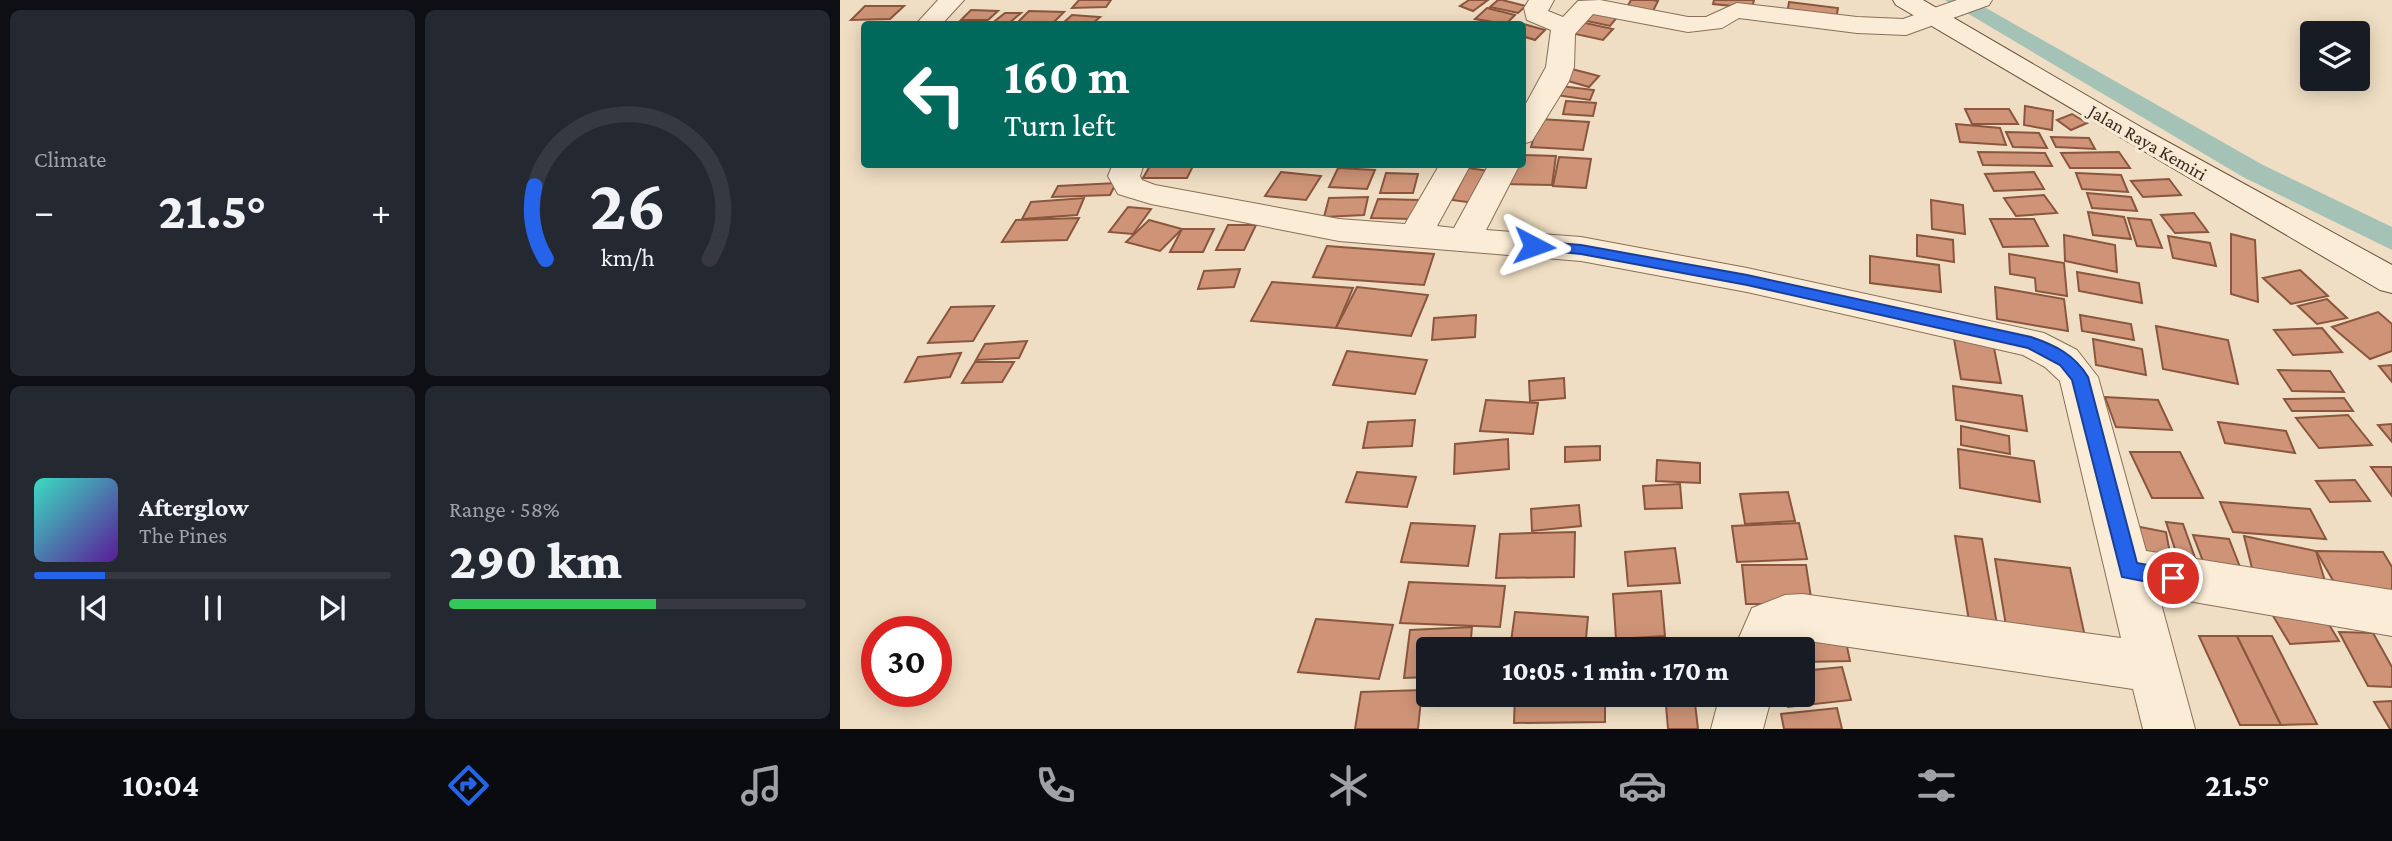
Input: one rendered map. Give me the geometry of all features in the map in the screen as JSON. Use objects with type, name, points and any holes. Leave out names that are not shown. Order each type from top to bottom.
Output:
[{"type":"street","points":[[931,21],[952,0]]},
{"type":"street","points":[[1542,0],[1536,8],[1536,15],[1567,27]]},
{"type":"street","name":"Jalan Raya Kemiri","points":[[1905,0],[1942,14],[2392,281]]},
{"type":"street","points":[[1526,122],[1532,102],[1560,67],[1560,38],[1587,6],[1693,24],[1714,23],[1727,12],[1737,10],[1857,25],[1906,27],[1980,0]]},
{"type":"street","points":[[1128,168],[1125,176],[1129,187],[1151,194],[1339,230],[1581,249],[1747,280],[2031,343],[2053,352],[2066,361],[2080,377],[2169,729]]},
{"type":"street","points":[[1415,237],[1455,168]]},
{"type":"street","points":[[1463,241],[1503,168]]},
{"type":"street","points":[[2129,570],[2392,613]]},
{"type":"street","points":[[1764,637],[1769,625],[1785,618],[1802,617],[2153,667]]},
{"type":"street","points":[[1737,729],[1743,707]]},
{"type":"building","points":[[1079,0],[1111,0],[1106,7],[1072,8]]},
{"type":"building","points":[[1469,0],[1488,0],[1473,11],[1460,6]]},
{"type":"building","points":[[1498,0],[1526,6],[1518,13],[1490,7]]},
{"type":"building","points":[[1631,0],[1658,1],[1652,13],[1626,9]]},
{"type":"building","points":[[1714,0],[1754,0],[1752,8],[1713,4]]},
{"type":"building","points":[[1789,2],[1838,8],[1836,19],[1787,14]]},
{"type":"building","points":[[865,6],[904,6],[890,19],[851,20]]},
{"type":"building","points":[[1487,8],[1515,15],[1509,21],[1475,19]]},
{"type":"building","points":[[1587,8],[1619,15],[1610,26],[1578,19]]},
{"type":"building","points":[[971,10],[998,11],[988,20],[961,20]]},
{"type":"building","points":[[1029,11],[1064,12],[1055,21],[1019,21]]},
{"type":"building","points":[[1005,13],[1021,13],[1012,21],[995,21]]},
{"type":"building","points":[[1072,15],[1100,17],[1095,21],[1065,21]]},
{"type":"building","points":[[1576,21],[1613,29],[1603,40],[1566,32]]},
{"type":"building","points":[[1526,25],[1545,30],[1535,40],[1526,37]]},
{"type":"building","points":[[1568,68],[1599,76],[1589,87],[1558,78]]},
{"type":"building","points":[[1560,86],[1594,90],[1590,100],[1556,95]]},
{"type":"building","points":[[1566,101],[1596,103],[1593,116],[1563,114]]},
{"type":"building","points":[[2025,106],[2053,111],[2052,130],[2024,125]]},
{"type":"building","points":[[1965,109],[2009,109],[2018,124],[1972,124]]},
{"type":"building","points":[[2072,114],[2087,123],[2071,130],[2057,120]]},
{"type":"building","points":[[1539,119],[1589,122],[1583,150],[1531,147]]},
{"type":"building","points":[[1956,124],[2000,128],[2006,145],[1960,142]]},
{"type":"building","points":[[2006,132],[2039,133],[2047,148],[2013,147]]},
{"type":"building","points":[[2051,137],[2089,138],[2095,149],[2056,147]]},
{"type":"building","points":[[1978,152],[2045,153],[2052,166],[1983,165]]},
{"type":"building","points":[[2119,152],[2130,168],[2070,168],[2061,153]]},
{"type":"building","points":[[1526,155],[1556,156],[1552,185],[1505,184],[1509,168],[1526,168]]},
{"type":"building","points":[[1559,157],[1591,159],[1586,188],[1553,186]]},
{"type":"building","points":[[1149,168],[1192,168],[1187,178],[1143,178]]},
{"type":"building","points":[[1338,168],[1375,170],[1367,189],[1329,187]]},
{"type":"building","points":[[1468,168],[1497,172],[1482,204],[1452,200]]},
{"type":"building","points":[[1281,172],[1321,176],[1306,200],[1265,196]]},
{"type":"building","points":[[2034,172],[2044,189],[1994,191],[1985,174]]},
{"type":"building","points":[[1386,173],[1418,174],[1413,193],[1380,193]]},
{"type":"building","points":[[2076,173],[2121,175],[2128,192],[2082,189]]},
{"type":"building","points":[[2169,179],[2181,195],[2143,197],[2131,181]]},
{"type":"building","points":[[1116,183],[1110,195],[1052,197],[1058,186]]},
{"type":"building","points":[[2087,193],[2131,197],[2137,211],[2092,208]]},
{"type":"building","points":[[2044,195],[2057,213],[2016,216],[2004,198]]},
{"type":"building","points":[[1368,197],[1364,215],[1324,217],[1329,198]]},
{"type":"building","points":[[1084,198],[1077,215],[1022,219],[1031,202]]},
{"type":"building","points":[[1378,199],[1419,200],[1412,219],[1371,218]]},
{"type":"building","points":[[1931,200],[1963,205],[1965,234],[1932,229]]},
{"type":"building","points":[[1128,207],[1151,209],[1133,234],[1109,232]]},
{"type":"building","points":[[2088,212],[2124,217],[2131,239],[2093,235]]},
{"type":"building","points":[[2194,213],[2208,232],[2175,233],[2161,215]]},
{"type":"building","points":[[1079,218],[1067,240],[1002,242],[1016,220]]},
{"type":"building","points":[[2128,218],[2151,220],[2162,248],[2137,246]]},
{"type":"building","points":[[1990,219],[2034,219],[2048,246],[2003,247]]},
{"type":"building","points":[[1149,220],[1182,229],[1160,251],[1126,242]]},
{"type":"building","points":[[1228,225],[1256,225],[1244,250],[1216,250]]},
{"type":"building","points":[[1182,229],[1214,229],[1203,252],[1170,252]]},
{"type":"building","points":[[2231,234],[2255,240],[2258,302],[2231,294]]},
{"type":"building","points":[[1917,235],[1953,240],[1954,262],[1917,256]]},
{"type":"building","points":[[2064,235],[2115,245],[2117,272],[2065,261]]},
{"type":"building","points":[[2168,236],[2210,243],[2216,266],[2173,258]]},
{"type":"building","points":[[1327,246],[1434,254],[1424,285],[1313,277]]},
{"type":"building","points":[[2009,254],[2064,263],[2067,296],[2036,291],[2035,278],[2010,274]]},
{"type":"building","points":[[1870,256],[1939,265],[1941,292],[1870,283]]},
{"type":"building","points":[[1240,269],[1234,287],[1198,289],[1204,271]]},
{"type":"building","points":[[2300,270],[2328,296],[2291,304],[2263,278]]},
{"type":"building","points":[[2077,272],[2139,283],[2142,303],[2079,291]]},
{"type":"building","points":[[1272,282],[1353,288],[1336,328],[1251,321]]},
{"type":"building","points":[[1357,287],[1428,295],[1411,336],[1336,328]]},
{"type":"building","points":[[1995,287],[2064,299],[2068,331],[1997,319]]},
{"type":"building","points":[[2327,299],[2347,318],[2317,324],[2298,306]]},
{"type":"building","points":[[994,306],[973,341],[928,343],[951,307]]},
{"type":"building","points":[[2378,312],[2392,324],[2392,351],[2370,359],[2332,327]]},
{"type":"building","points":[[1476,315],[1475,337],[1432,340],[1434,318]]},
{"type":"building","points":[[2080,315],[2131,324],[2134,340],[2082,331]]},
{"type":"building","points":[[2156,326],[2228,340],[2238,384],[2163,369]]},
{"type":"building","points":[[2322,328],[2342,352],[2293,355],[2274,330]]},
{"type":"building","points":[[1954,339],[1993,343],[2001,383],[1961,379]]},
{"type":"building","points":[[2093,339],[2142,349],[2146,375],[2096,365]]},
{"type":"building","points":[[1027,341],[1019,358],[976,360],[985,344]]},
{"type":"building","points":[[1347,351],[1427,360],[1415,394],[1333,385]]},
{"type":"building","points":[[961,353],[950,377],[905,382],[918,357]]},
{"type":"building","points":[[975,362],[1014,362],[1002,382],[962,383]]},
{"type":"building","points":[[2392,365],[2392,382],[2379,366]]},
{"type":"building","points":[[2278,370],[2330,371],[2344,392],[2292,391]]},
{"type":"building","points":[[1564,378],[1565,398],[1530,401],[1529,381]]},
{"type":"building","points":[[1953,386],[2022,396],[2027,431],[1956,420]]},
{"type":"building","points":[[2105,397],[2158,400],[2172,430],[2116,427]]},
{"type":"building","points":[[2344,398],[2353,411],[2292,411],[2284,399]]},
{"type":"building","points":[[1486,400],[1538,403],[1533,434],[1480,431]]},
{"type":"building","points":[[2348,415],[2372,445],[2319,448],[2296,418]]},
{"type":"building","points":[[1415,420],[1412,446],[1363,448],[1368,422]]},
{"type":"building","points":[[2218,422],[2286,431],[2295,453],[2225,443]]},
{"type":"building","points":[[2392,424],[2392,442],[2378,425]]},
{"type":"building","points":[[1961,426],[2009,436],[2010,454],[1961,445]]},
{"type":"building","points":[[1508,439],[1509,469],[1454,474],[1455,444]]},
{"type":"building","points":[[1600,446],[1600,460],[1565,462],[1565,447]]},
{"type":"building","points":[[1958,449],[2034,461],[2040,502],[1960,488]]},
{"type":"building","points":[[2130,452],[2180,452],[2203,498],[2152,498]]},
{"type":"building","points":[[1657,460],[1700,463],[1700,483],[1656,481]]},
{"type":"building","points":[[2371,467],[2392,467],[2392,496]]},
{"type":"building","points":[[1357,472],[1416,477],[1407,507],[1346,502]]},
{"type":"building","points":[[2355,480],[2370,501],[2330,502],[2316,481]]},
{"type":"building","points":[[1680,484],[1682,508],[1645,509],[1643,486]]},
{"type":"building","points":[[1788,492],[1795,521],[1745,524],[1740,494]]},
{"type":"building","points":[[2220,502],[2310,509],[2326,539],[2233,532]]},
{"type":"building","points":[[1579,505],[1581,526],[1532,531],[1531,509]]},
{"type":"building","points":[[2166,522],[2183,524],[2199,569],[2181,567]]},
{"type":"building","points":[[1411,523],[1475,526],[1468,566],[1401,562]]},
{"type":"building","points":[[1799,523],[1807,559],[1737,562],[1732,526]]},
{"type":"building","points":[[2130,525],[2166,532],[2172,564],[2135,556]]},
{"type":"building","points":[[1575,532],[1574,577],[1496,578],[1500,534]]},
{"type":"building","points":[[2193,535],[2229,539],[2242,572],[2206,569]]},
{"type":"building","points":[[1955,536],[1982,539],[1998,630],[1970,627]]},
{"type":"building","points":[[2244,536],[2316,551],[2327,588],[2253,572]]},
{"type":"building","points":[[1675,548],[1680,583],[1628,586],[1625,552]]},
{"type":"building","points":[[2316,551],[2383,552],[2392,567],[2392,598],[2342,596]]},
{"type":"building","points":[[1995,559],[2070,568],[2089,655],[2009,644]]},
{"type":"building","points":[[1742,565],[1806,565],[1812,604],[1746,604]]},
{"type":"building","points":[[1409,582],[1505,586],[1500,627],[1400,623]]},
{"type":"building","points":[[1661,591],[1665,636],[1616,637],[1613,594]]},
{"type":"building","points":[[1515,612],[1588,617],[1586,637],[1512,637]]},
{"type":"building","points":[[2322,613],[2339,641],[2290,644],[2273,616]]},
{"type":"building","points":[[1316,619],[1393,625],[1379,679],[1298,672]]},
{"type":"building","points":[[1472,627],[1471,637],[1416,637],[1416,678],[1404,678],[1410,630]]},
{"type":"building","points":[[1843,627],[1850,661],[1815,662],[1815,637],[1781,637],[1780,629]]},
{"type":"building","points":[[2339,632],[2373,633],[2392,667],[2392,687],[2368,686]]},
{"type":"building","points":[[2199,636],[2237,636],[2281,725],[2240,725]]},
{"type":"building","points":[[2237,636],[2272,636],[2317,724],[2281,725]]},
{"type":"building","points":[[1842,667],[1851,700],[1815,704],[1815,670]]},
{"type":"building","points":[[1416,690],[1416,707],[1420,707],[1418,729],[1355,729],[1361,692]]},
{"type":"building","points":[[2392,701],[2392,729],[2390,729],[2374,702]]},
{"type":"building","points":[[1515,707],[1605,707],[1605,722],[1514,723]]},
{"type":"building","points":[[1666,707],[1695,707],[1698,729],[1668,729]]},
{"type":"building","points":[[1837,708],[1842,729],[1784,729],[1781,714]]},
{"type":"waterway","points":[[1956,0],[2253,171],[2392,240]]},
{"type":"route","points":[[1534,246],[1581,249],[1747,280],[2031,343],[2053,352],[2066,361],[2080,377],[2129,570],[2173,578]]}]
